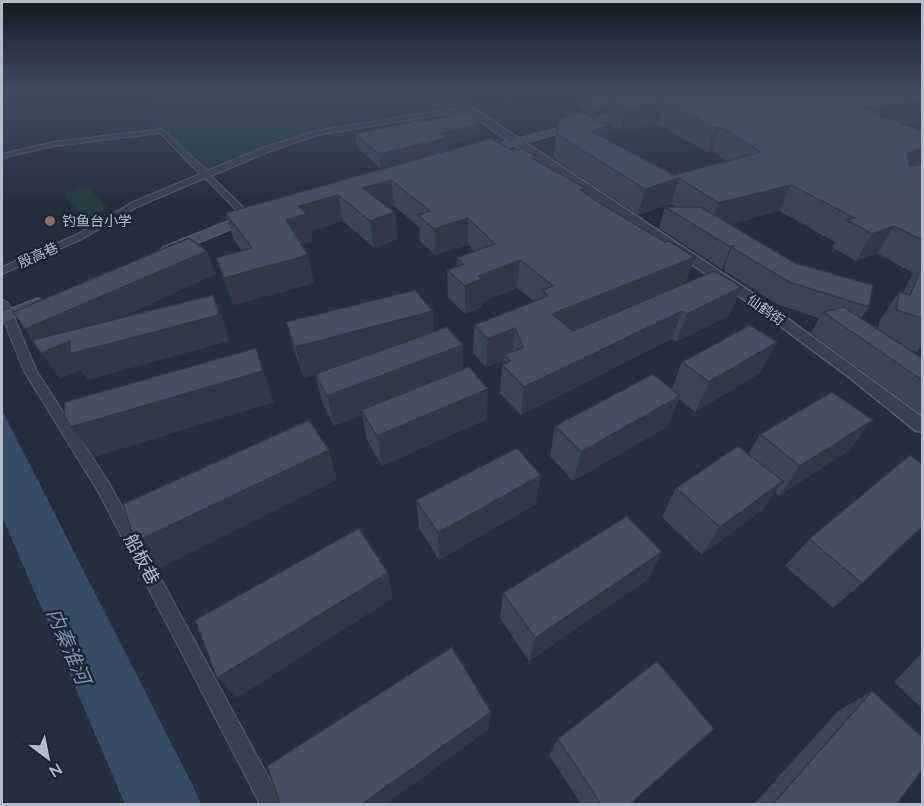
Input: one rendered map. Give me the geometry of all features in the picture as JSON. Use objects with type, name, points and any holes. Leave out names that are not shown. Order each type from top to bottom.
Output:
[{"type":"main road","points":[[469,155],[567,129]]},
{"type":"main road","points":[[160,253],[269,210]]},
{"type":"main road","points":[[3,313],[50,298]]},
{"type":"street","name":"殷高巷","points":[[2,272],[79,237],[134,205],[204,174],[316,133],[344,129]]},
{"type":"street","name":"仙鹤街","points":[[496,129],[644,226],[848,366],[922,426]]},
{"type":"street","points":[[2,156],[54,144],[162,131],[248,217]]},
{"type":"street","name":"船板巷","points":[[3,313],[30,371],[104,488],[272,804]]},
{"type":"green space","points":[[154,129],[341,129],[316,133],[197,173]]},
{"type":"green space","points":[[80,187],[89,188],[107,208],[92,216],[80,216],[64,194]]},
{"type":"water","name":"内秦淮河","points":[[2,410],[201,804],[125,804],[2,516]]},
{"type":"building","points":[[380,129],[460,129],[441,134],[447,138],[379,154],[355,134]]},
{"type":"building","points":[[557,129],[599,129],[591,131],[674,175],[761,152],[723,129],[916,129],[922,131],[922,149],[907,153],[910,166],[922,164],[922,240],[894,226],[872,234],[847,220],[855,218],[791,185],[718,203],[679,178],[645,189],[556,134]]},
{"type":"building","points":[[492,138],[513,151],[522,148],[536,156],[532,158],[587,189],[581,190],[600,203],[695,257],[552,314],[573,331],[714,271],[742,287],[687,314],[682,311],[524,387],[502,365],[510,361],[504,355],[523,347],[515,328],[488,339],[474,325],[548,296],[542,290],[553,286],[520,260],[479,276],[482,279],[465,286],[447,270],[464,264],[456,258],[495,244],[468,218],[434,229],[418,215],[430,211],[391,180],[363,188],[395,212],[370,221],[338,195],[299,206],[307,214],[286,220],[308,255],[224,278],[216,258],[252,248],[225,213]]},
{"type":"building","points":[[665,207],[701,207],[795,263],[873,285],[869,307],[789,282],[734,249],[733,246],[730,247]]},
{"type":"building","points":[[189,238],[207,251],[25,329],[13,312]]},
{"type":"building","points":[[922,266],[922,318],[896,310],[899,292],[910,295]]},
{"type":"building","points":[[415,290],[433,311],[295,347],[286,322]]},
{"type":"building","points":[[213,295],[219,315],[70,354],[70,341],[41,353],[32,340]]},
{"type":"building","points":[[844,307],[922,358],[922,380],[823,312]]},
{"type":"building","points":[[750,325],[777,342],[709,382],[682,362]]},
{"type":"building","points":[[447,327],[463,345],[327,396],[315,374]]},
{"type":"building","points":[[256,348],[263,371],[71,427],[64,416],[65,402]]},
{"type":"building","points":[[469,367],[488,389],[377,436],[361,410]]},
{"type":"building","points":[[653,374],[680,396],[581,452],[555,426]]},
{"type":"building","points":[[832,392],[873,420],[800,466],[760,434]]},
{"type":"building","points":[[309,420],[329,450],[135,542],[123,504]]},
{"type":"building","points":[[738,446],[783,481],[720,527],[676,488]]},
{"type":"building","points":[[517,448],[541,475],[438,533],[416,500]]},
{"type":"building","points":[[910,455],[922,464],[922,527],[862,583],[809,539]]},
{"type":"building","points":[[627,516],[662,552],[535,638],[503,593]]},
{"type":"building","points":[[359,528],[388,573],[217,678],[195,620]]},
{"type":"building","points":[[452,647],[491,712],[362,804],[280,804],[267,766]]},
{"type":"building","points":[[657,661],[714,729],[630,804],[601,804],[558,739]]},
{"type":"building","points":[[872,691],[922,737],[922,770],[897,804],[773,804]]},
{"type":"place","name":"钓鱼台小学","points":[[50,221]]}]
